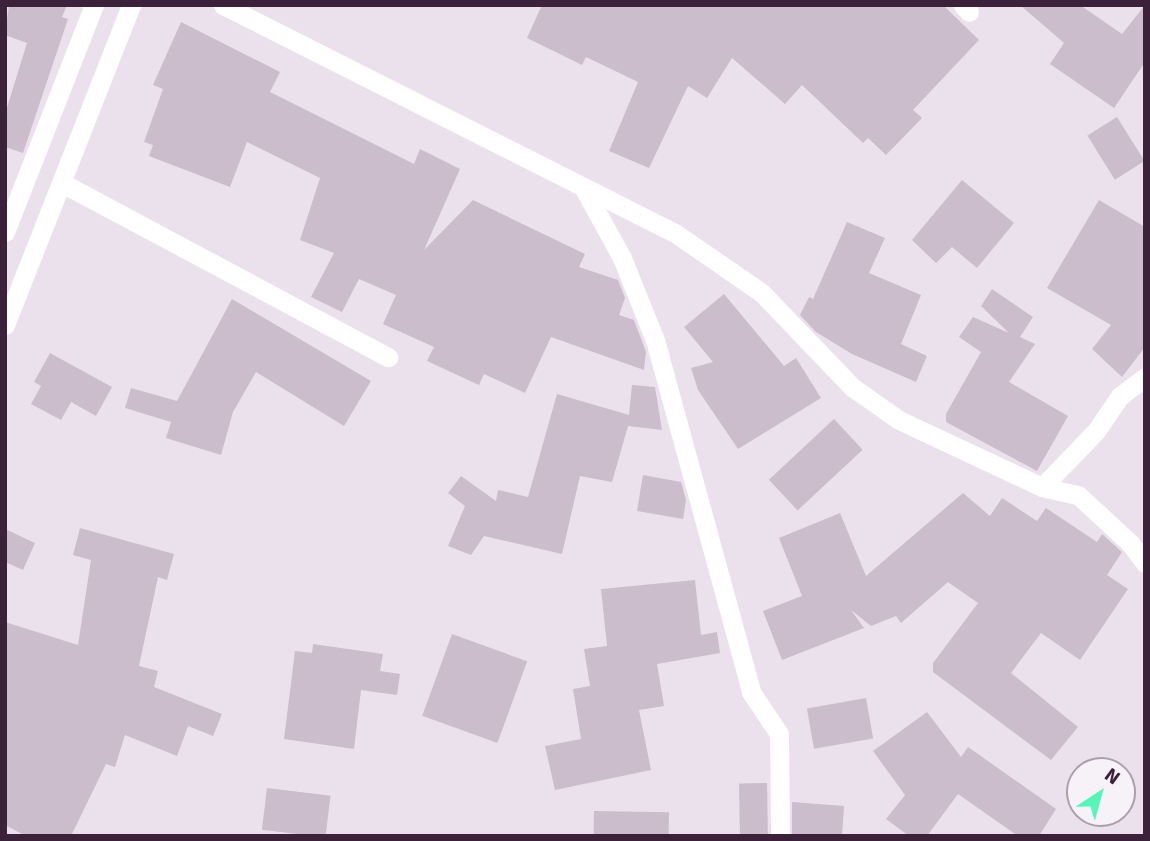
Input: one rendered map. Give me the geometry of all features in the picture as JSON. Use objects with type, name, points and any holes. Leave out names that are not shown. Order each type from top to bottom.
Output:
[{"type":"street","points":[[5,232],[94,5]]},
{"type":"street","points":[[5,325],[131,5]]},
{"type":"street","points":[[223,5],[675,233],[762,293],[852,387],[898,420],[1042,487],[1078,495],[1130,543],[1145,563]]},
{"type":"street","points":[[62,183],[388,357]]},
{"type":"street","points":[[583,187],[622,258],[655,340],[751,692],[779,734],[780,836]]},
{"type":"street","points":[[1042,487],[1096,430],[1120,396],[1145,377]]},
{"type":"building","points":[[9,5],[67,5],[62,17],[68,19],[23,153],[5,147],[5,114],[27,43],[5,35]]},
{"type":"building","points":[[542,5],[943,5],[979,40],[913,110],[922,118],[886,155],[868,138],[863,143],[802,85],[785,104],[732,58],[707,98],[688,86],[649,168],[609,151],[638,82],[586,57],[582,65],[527,38]]},
{"type":"building","points":[[1020,5],[1080,5],[1122,34],[1145,5],[1145,62],[1114,108],[1050,64],[1064,43]]},
{"type":"building","points":[[181,22],[280,72],[270,92],[414,164],[420,149],[460,169],[424,250],[473,200],[585,254],[579,267],[618,280],[625,298],[619,315],[634,320],[646,352],[644,370],[551,337],[525,393],[484,374],[479,385],[427,361],[434,347],[383,324],[396,295],[359,279],[342,312],[311,297],[334,253],[300,240],[320,178],[247,142],[230,187],[149,156],[153,145],[144,142],[163,89],[153,85]]},
{"type":"building","points":[[1117,117],[1145,161],[1115,180],[1087,136]]},
{"type":"building","points":[[962,180],[1014,223],[977,268],[952,247],[936,263],[912,240]]},
{"type":"building","points":[[1099,200],[1145,227],[1145,347],[1122,377],[1092,349],[1111,325],[1047,288]]},
{"type":"building","points":[[847,222],[885,238],[869,273],[921,295],[901,344],[927,356],[916,382],[852,354],[816,332],[800,315],[809,297],[813,299]]},
{"type":"building","points":[[992,289],[1033,317],[1020,337],[1035,344],[1009,382],[1068,416],[1037,471],[946,422],[946,414],[981,352],[959,337],[973,317],[1009,333],[981,306]]},
{"type":"building","points":[[724,294],[784,366],[796,358],[821,398],[738,449],[698,390],[691,368],[713,362],[684,327]]},
{"type":"building","points":[[232,299],[371,381],[344,426],[256,372],[233,412],[221,455],[166,438],[171,422],[125,408],[131,388],[177,401]]},
{"type":"building","points":[[50,353],[112,387],[96,416],[71,402],[61,420],[31,404],[41,386],[34,382]]},
{"type":"building","points":[[632,385],[655,387],[662,430],[628,426],[612,482],[580,476],[562,554],[484,536],[471,555],[448,546],[465,506],[448,493],[461,476],[496,501],[498,490],[528,497],[557,394],[629,415]]},
{"type":"building","points":[[834,419],[863,450],[798,510],[769,480]]},
{"type":"building","points":[[643,475],[681,482],[686,500],[683,519],[637,511]]},
{"type":"building","points":[[963,493],[990,516],[1002,498],[1037,521],[1046,508],[1097,542],[1102,534],[1122,552],[1107,575],[1128,589],[1080,660],[1041,633],[1011,673],[1078,727],[1051,760],[933,672],[933,663],[978,603],[948,582],[901,623],[896,616],[871,626],[851,610],[864,628],[782,660],[763,611],[802,596],[779,538],[840,513],[866,576]]},
{"type":"building","points":[[80,528],[174,554],[167,580],[158,577],[139,666],[158,671],[154,687],[222,714],[213,736],[188,726],[177,756],[125,735],[115,767],[106,764],[71,836],[26,836],[5,825],[5,622],[78,645],[91,560],[73,555]]},
{"type":"building","points":[[5,529],[35,543],[23,570],[5,562]]},
{"type":"building","points":[[695,580],[701,635],[717,632],[720,653],[657,664],[664,706],[639,710],[651,770],[555,790],[545,746],[581,739],[573,689],[590,686],[584,649],[607,646],[601,589]]},
{"type":"building","points":[[452,634],[527,661],[497,743],[422,716]]},
{"type":"building","points":[[313,644],[383,654],[380,671],[400,674],[397,695],[361,690],[354,749],[284,739],[295,651],[312,653]]},
{"type":"building","points":[[866,698],[873,738],[814,749],[807,708]]},
{"type":"building","points":[[927,712],[961,757],[968,747],[1056,809],[1039,836],[1018,836],[958,794],[927,836],[909,836],[886,819],[905,795],[873,751]]},
{"type":"building","points":[[739,783],[767,783],[768,836],[740,836]]},
{"type":"building","points":[[267,788],[331,796],[326,836],[262,830]]},
{"type":"building","points":[[792,802],[844,806],[842,836],[792,836]]},
{"type":"building","points":[[594,811],[669,812],[669,836],[594,836]]}]
